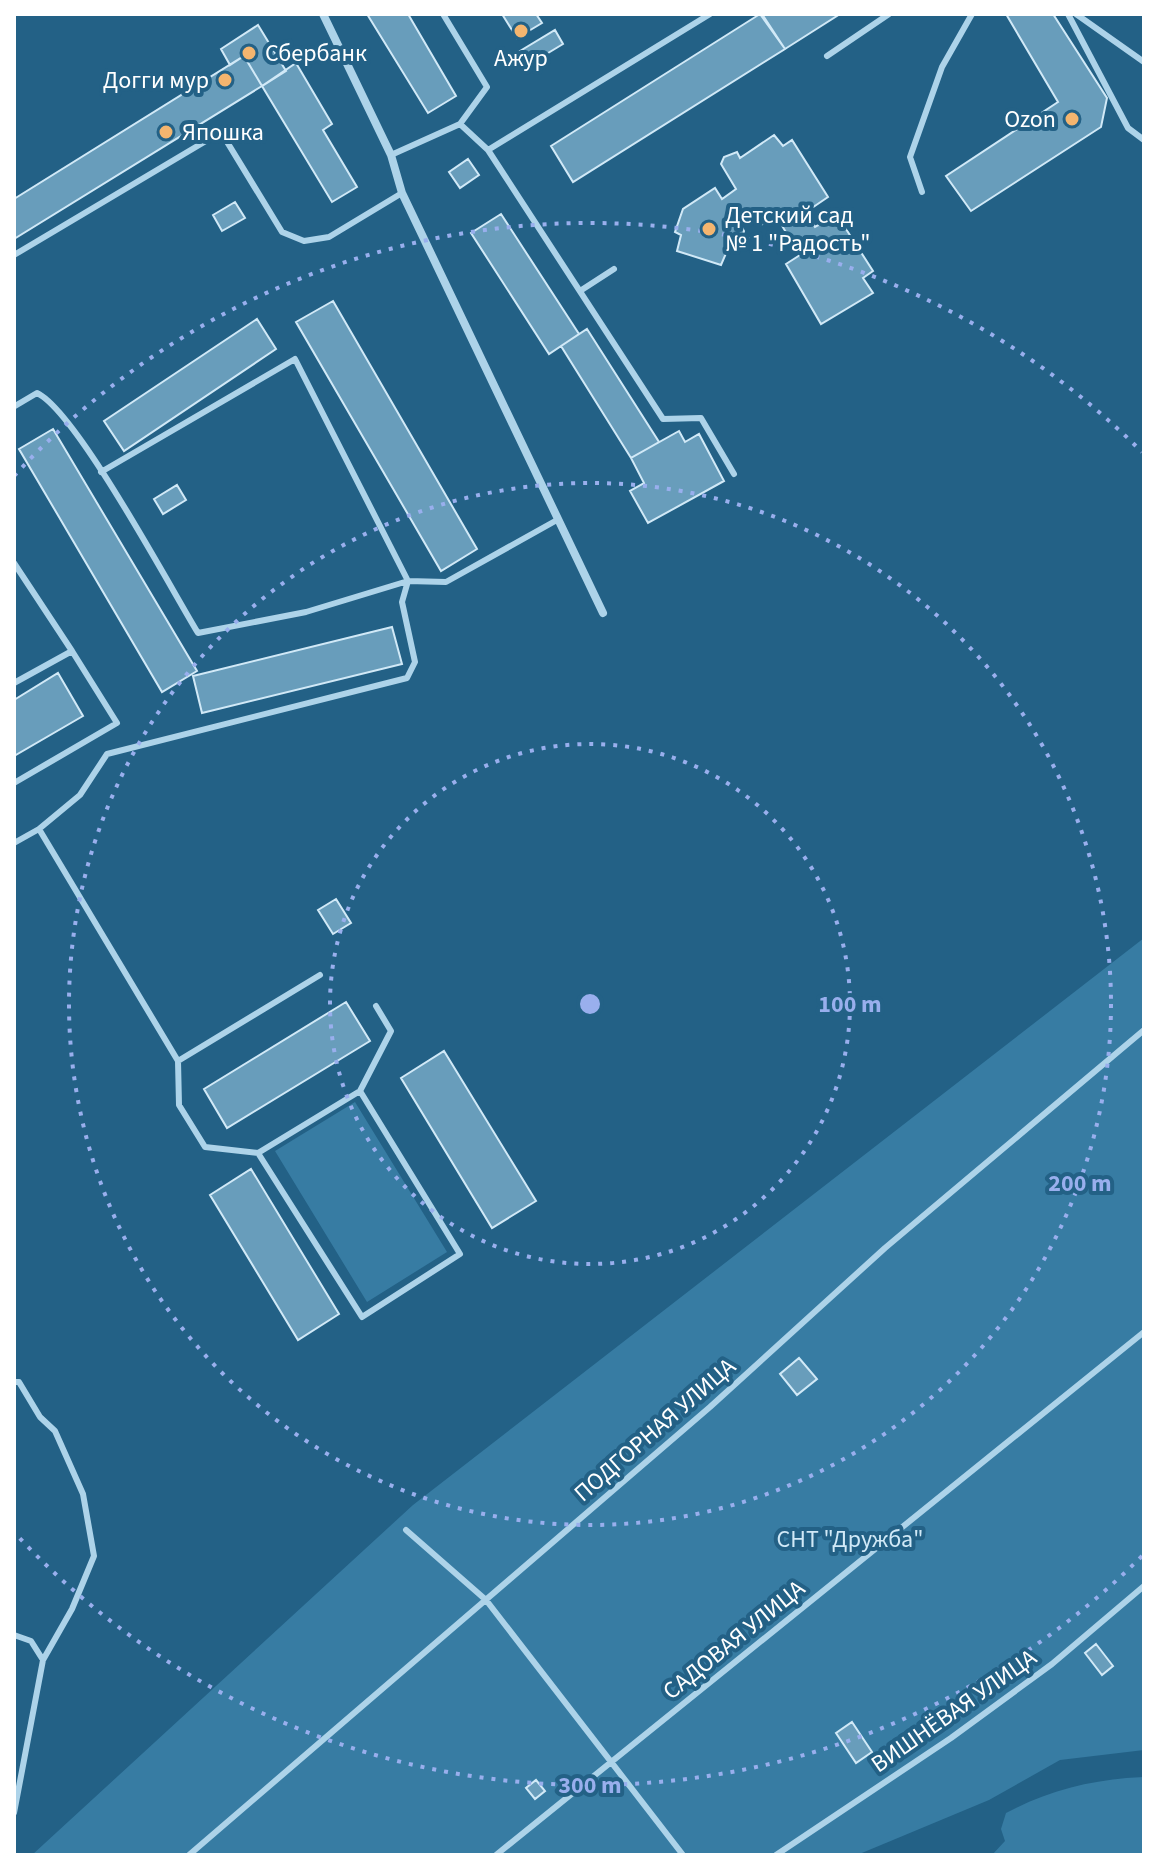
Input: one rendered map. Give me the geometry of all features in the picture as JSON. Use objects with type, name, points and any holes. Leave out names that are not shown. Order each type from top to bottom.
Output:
[{"type":"street","points":[[323,14],[391,155],[402,193],[603,613]]},
{"type":"lane","points":[[391,155],[460,124],[487,87],[443,14]]},
{"type":"lane","points":[[488,150],[710,14]]},
{"type":"lane","points":[[827,56],[889,14]]},
{"type":"lane","points":[[922,192],[910,157],[942,67],[972,14]]},
{"type":"lane","points":[[1068,14],[1128,128],[1144,140]]},
{"type":"lane","points":[[1076,14],[1144,62]]},
{"type":"lane","points":[[460,124],[488,150],[663,419],[701,418],[734,474]]},
{"type":"lane","points":[[14,255],[221,132],[282,232],[304,241],[329,237],[402,193]]},
{"type":"lane","points":[[580,291],[614,269]]},
{"type":"lane","points":[[14,843],[39,829],[80,795],[107,754],[407,678],[415,662],[402,602],[408,581],[295,359],[101,472]]},
{"type":"lane","points":[[14,405],[37,393],[51,399],[101,472],[198,633],[306,612],[408,581],[446,582],[557,520]]},
{"type":"lane","points":[[14,563],[117,723],[14,783]]},
{"type":"lane","points":[[14,683],[72,651]]},
{"type":"lane","points":[[39,829],[178,1061],[179,1105],[205,1147],[258,1153],[360,1091],[391,1031],[376,1006]]},
{"type":"lane","points":[[178,1061],[320,975]]},
{"type":"lane","name":"ПОДГОРНАЯ УЛИЦА","points":[[189,1855],[710,1407],[885,1248],[1144,1030]]},
{"type":"lane","points":[[258,1153],[362,1317],[460,1254],[360,1091]]},
{"type":"lane","name":"САДОВАЯ УЛИЦА","points":[[496,1855],[1144,1332]]},
{"type":"lane","points":[[14,1382],[19,1382],[40,1417],[55,1431],[83,1494],[94,1556],[72,1609],[43,1660],[14,1813]]},
{"type":"lane","points":[[406,1530],[486,1600],[683,1855]]},
{"type":"lane","name":"ВИШНЁВАЯ УЛИЦА","points":[[776,1855],[951,1738],[1052,1664],[1144,1586]]},
{"type":"lane","points":[[14,1635],[31,1641],[43,1660]]},
{"type":"green space","name":"СНТ \"Дружба\"","points":[[1144,938],[1144,1750],[1060,1760],[989,1800],[857,1855],[32,1855],[413,1505]]},
{"type":"green space","points":[[355,1102],[447,1252],[367,1302],[275,1151]]},
{"type":"green space","points":[[1144,1777],[1144,1855],[992,1855],[1005,1841],[1001,1829],[1006,1813],[1072,1787]]},
{"type":"building","points":[[367,14],[408,14],[456,96],[428,113]]},
{"type":"building","name":"Ажур","points":[[502,14],[536,14],[542,23],[517,38]]},
{"type":"building","points":[[760,14],[785,49],[573,182],[551,146]]},
{"type":"building","points":[[762,14],[840,14],[785,49]]},
{"type":"building","points":[[1006,14],[1053,14],[1107,98],[1101,127],[971,211],[946,176],[1058,102]]},
{"type":"building","name":"Сбербанк","points":[[258,25],[286,71],[262,86],[244,56],[230,65],[221,49]]},
{"type":"building","points":[[555,30],[563,44],[523,68],[515,54]]},
{"type":"building","points":[[244,56],[262,86],[14,239],[14,199]]},
{"type":"building","points":[[296,63],[332,124],[323,130],[357,187],[332,202],[262,86]]},
{"type":"building","name":"Детский сад № 1 \"Радость\"","points":[[774,135],[783,146],[792,140],[828,197],[806,212],[815,227],[837,215],[873,271],[863,278],[873,293],[821,324],[786,264],[800,255],[776,216],[761,225],[753,214],[739,222],[744,231],[738,249],[727,251],[721,265],[677,251],[681,235],[675,232],[683,209],[715,188],[722,199],[736,189],[721,164],[724,157],[737,152],[740,158]]},
{"type":"building","points":[[468,159],[479,175],[460,188],[449,172]]},
{"type":"building","points":[[235,202],[245,218],[222,231],[213,215]]},
{"type":"building","points":[[501,214],[579,334],[549,354],[471,233]]},
{"type":"building","points":[[333,301],[477,549],[441,571],[296,322]]},
{"type":"building","points":[[257,319],[276,349],[124,451],[104,421]]},
{"type":"building","points":[[587,329],[659,442],[631,458],[561,346]]},
{"type":"building","points":[[53,429],[197,671],[162,692],[19,449]]},
{"type":"building","points":[[679,431],[685,442],[699,434],[724,481],[648,523],[630,491],[644,483],[631,458]]},
{"type":"building","points":[[177,485],[186,500],[163,514],[154,499]]},
{"type":"building","points":[[392,627],[402,664],[202,713],[193,676]]},
{"type":"building","points":[[58,673],[83,716],[14,756],[14,700]]},
{"type":"building","points":[[336,899],[351,923],[333,934],[318,910]]},
{"type":"building","points":[[346,1002],[370,1041],[227,1128],[204,1089]]},
{"type":"building","points":[[444,1051],[536,1201],[492,1228],[401,1078]]},
{"type":"building","points":[[251,1169],[339,1314],[298,1340],[210,1195]]},
{"type":"building","points":[[799,1358],[817,1379],[797,1395],[780,1374]]},
{"type":"building","points":[[1096,1644],[1113,1666],[1102,1675],[1085,1653]]},
{"type":"building","points":[[852,1722],[872,1752],[856,1763],[836,1733]]},
{"type":"building","points":[[536,1780],[545,1791],[535,1799],[526,1788]]},
{"type":"place","name":"Ажур","points":[[521,31]]},
{"type":"place","name":"Сбербанк","points":[[249,53]]},
{"type":"place","name":"Догги мур","points":[[225,80]]},
{"type":"place","name":"Ozon","points":[[1072,119]]},
{"type":"place","name":"Япошка","points":[[166,132]]},
{"type":"place","name":"Детский сад № 1 \"Радость\"","points":[[709,229]]}]
